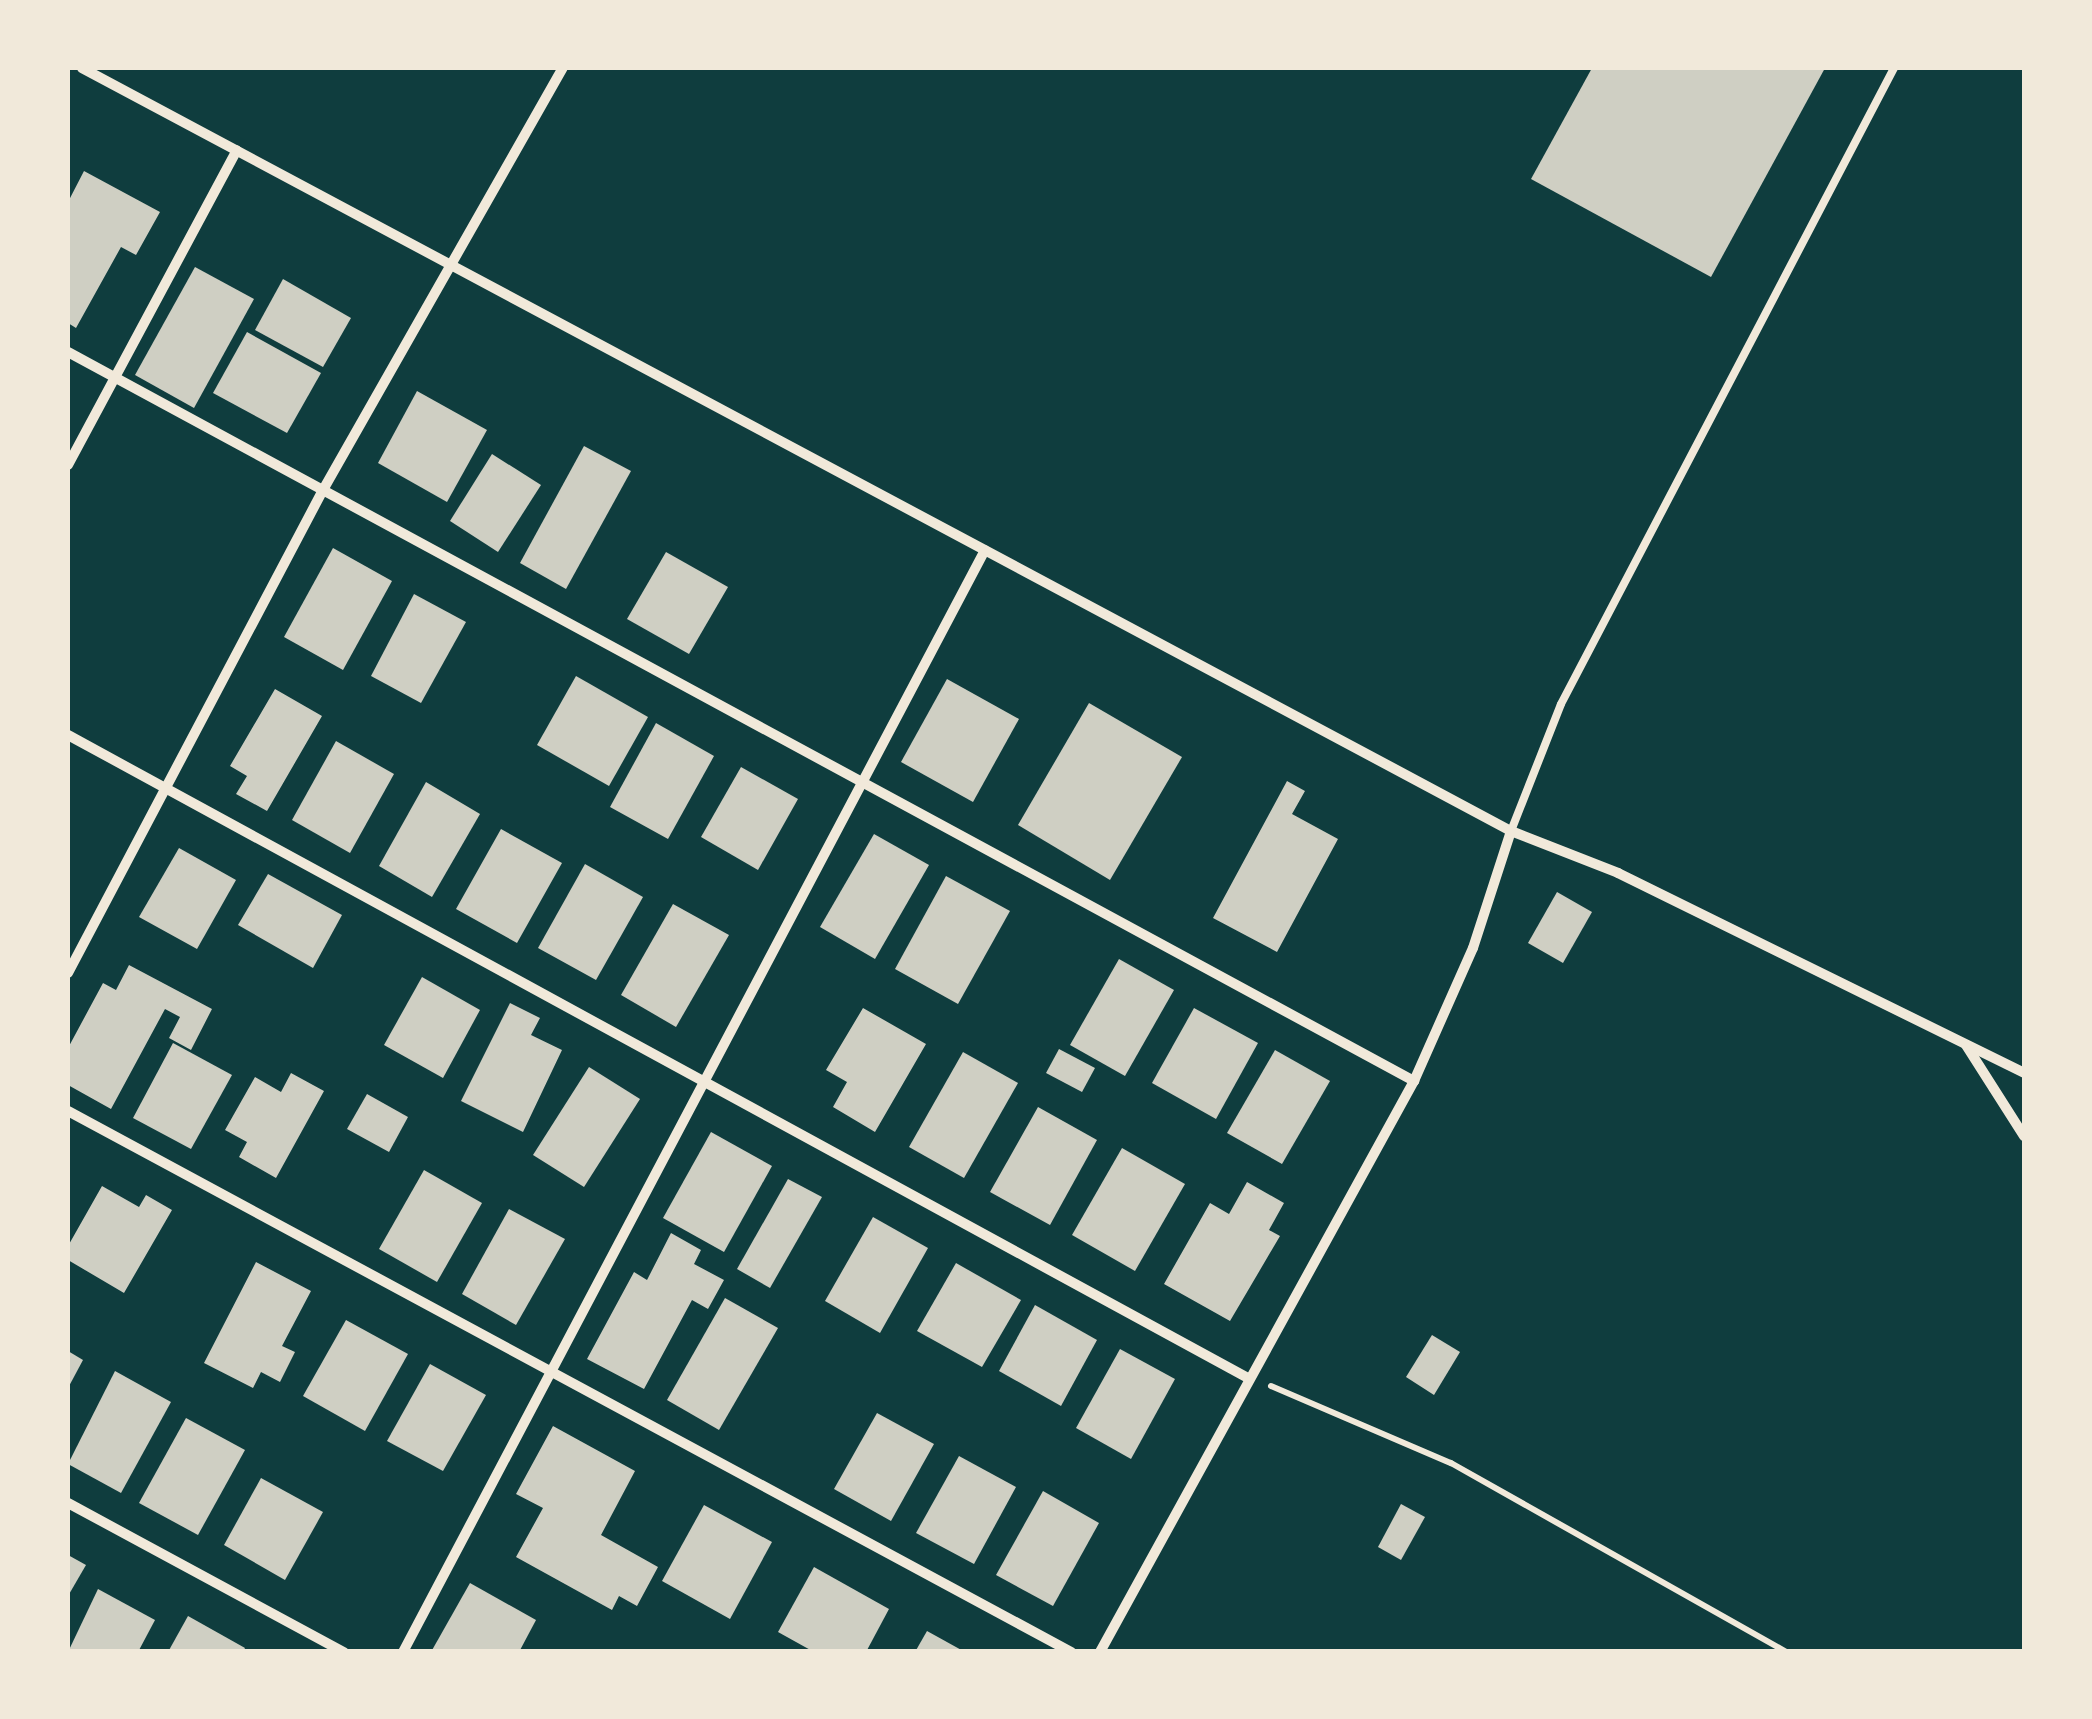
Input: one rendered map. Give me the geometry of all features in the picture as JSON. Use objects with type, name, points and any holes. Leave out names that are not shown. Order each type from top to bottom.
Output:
[{"type":"street","points":[[82,68],[1511,831],[1618,874],[2024,1073]]},
{"type":"street","points":[[98,68],[104,80]]},
{"type":"street","points":[[68,973],[162,786],[323,490],[563,68]]},
{"type":"street","points":[[68,465],[237,150]]},
{"type":"street","points":[[68,352],[1414,1081]]},
{"type":"street","points":[[402,1652],[985,550]]},
{"type":"street","points":[[68,735],[1246,1377]]},
{"type":"street","points":[[1100,1652],[1246,1377],[1414,1081],[1473,948],[1511,831]]},
{"type":"street","points":[[1966,1044],[2024,1136]]},
{"type":"street","points":[[68,1111],[1071,1652]]},
{"type":"street","points":[[68,1503],[344,1652]]},
{"type":"lane","points":[[1511,831],[1561,704],[1894,68]]},
{"type":"path","points":[[1246,1377],[1452,1463],[1786,1652]]},
{"type":"building","points":[[1592,68],[1825,68],[1711,277],[1531,179]]},
{"type":"building","points":[[84,171],[160,212],[136,255],[121,247],[76,328],[68,323],[68,202]]},
{"type":"building","points":[[195,267],[254,299],[194,408],[135,375]]},
{"type":"building","points":[[283,279],[351,318],[323,367],[255,330]]},
{"type":"building","points":[[247,332],[321,373],[287,433],[213,393]]},
{"type":"building","points":[[417,391],[487,430],[447,502],[378,463]]},
{"type":"building","points":[[584,446],[631,471],[566,589],[520,563]]},
{"type":"building","points":[[492,454],[541,485],[498,552],[450,521]]},
{"type":"building","points":[[333,548],[392,581],[343,670],[284,637]]},
{"type":"building","points":[[666,552],[728,587],[689,654],[627,619]]},
{"type":"building","points":[[414,594],[466,622],[421,703],[371,676]]},
{"type":"building","points":[[576,676],[648,717],[609,786],[537,745]]},
{"type":"building","points":[[947,679],[1019,719],[973,802],[901,762]]},
{"type":"building","points":[[275,689],[322,716],[267,811],[236,794],[247,776],[230,766]]},
{"type":"building","points":[[1089,703],[1182,757],[1110,880],[1018,825]]},
{"type":"building","points":[[656,723],[714,756],[668,839],[610,807]]},
{"type":"building","points":[[336,741],[394,774],[350,853],[292,820]]},
{"type":"building","points":[[741,767],[798,799],[758,870],[701,837]]},
{"type":"building","points":[[1287,781],[1305,791],[1292,814],[1338,839],[1277,952],[1213,918]]},
{"type":"building","points":[[426,782],[480,814],[432,897],[379,866]]},
{"type":"building","points":[[501,829],[562,863],[517,943],[456,909]]},
{"type":"building","points":[[874,834],[929,865],[875,959],[820,927]]},
{"type":"building","points":[[179,848],[236,880],[197,949],[139,917]]},
{"type":"building","points":[[585,864],[643,897],[596,980],[538,948]]},
{"type":"building","points":[[268,874],[342,915],[313,968],[238,925]]},
{"type":"building","points":[[946,876],[1010,911],[958,1004],[895,969]]},
{"type":"building","points":[[1557,892],[1592,912],[1563,963],[1528,943]]},
{"type":"building","points":[[673,904],[729,935],[676,1027],[621,995]]},
{"type":"building","points":[[1119,959],[1174,990],[1125,1076],[1070,1045]]},
{"type":"building","points":[[129,965],[212,1009],[191,1050],[169,1038],[180,1017],[165,1009],[111,1109],[68,1085],[68,1048],[103,983],[116,990]]},
{"type":"building","points":[[422,977],[480,1010],[443,1078],[384,1045]]},
{"type":"building","points":[[510,1003],[540,1018],[531,1035],[562,1050],[523,1132],[461,1101]]},
{"type":"building","points":[[863,1008],[926,1044],[875,1132],[833,1107],[847,1082],[826,1070]]},
{"type":"building","points":[[1194,1008],[1258,1043],[1216,1119],[1152,1083]]},
{"type":"building","points":[[173,1043],[232,1075],[191,1149],[133,1118]]},
{"type":"building","points":[[1059,1049],[1095,1068],[1082,1092],[1046,1073]]},
{"type":"building","points":[[1275,1050],[1330,1081],[1282,1164],[1227,1133]]},
{"type":"building","points":[[963,1052],[1018,1083],[964,1178],[909,1147]]},
{"type":"building","points":[[589,1067],[640,1099],[584,1187],[533,1155]]},
{"type":"building","points":[[291,1073],[324,1091],[276,1178],[239,1157],[247,1142],[225,1130],[255,1077],[281,1092]]},
{"type":"building","points":[[367,1094],[408,1117],[389,1152],[347,1129]]},
{"type":"building","points":[[1038,1107],[1097,1140],[1050,1225],[990,1192]]},
{"type":"building","points":[[711,1132],[772,1166],[724,1252],[663,1218]]},
{"type":"building","points":[[1122,1148],[1185,1184],[1135,1271],[1072,1235]]},
{"type":"building","points":[[424,1170],[482,1203],[437,1282],[379,1249]]},
{"type":"building","points":[[788,1179],[822,1197],[770,1288],[737,1269]]},
{"type":"building","points":[[1247,1182],[1284,1203],[1269,1230],[1280,1236],[1230,1321],[1164,1284],[1210,1203],[1229,1214]]},
{"type":"building","points":[[102,1186],[139,1207],[146,1195],[172,1210],[124,1293],[68,1260],[68,1246]]},
{"type":"building","points":[[509,1209],[565,1239],[516,1325],[462,1294]]},
{"type":"building","points":[[873,1217],[928,1248],[880,1333],[825,1301]]},
{"type":"building","points":[[671,1233],[701,1250],[694,1264],[724,1280],[708,1309],[692,1300],[644,1389],[587,1359],[634,1272],[647,1280]]},
{"type":"building","points":[[256,1262],[311,1291],[282,1346],[295,1352],[280,1382],[261,1372],[253,1388],[204,1363]]},
{"type":"building","points":[[956,1263],[1021,1300],[982,1367],[917,1331]]},
{"type":"building","points":[[725,1298],[778,1328],[719,1430],[667,1400]]},
{"type":"building","points":[[1035,1305],[1097,1340],[1061,1406],[999,1371]]},
{"type":"building","points":[[346,1320],[408,1354],[365,1431],[303,1396]]},
{"type":"building","points":[[1432,1335],[1460,1352],[1434,1395],[1406,1377]]},
{"type":"building","points":[[1120,1349],[1175,1379],[1131,1459],[1076,1428]]},
{"type":"building","points":[[68,1351],[83,1360],[68,1388]]},
{"type":"building","points":[[430,1364],[486,1395],[443,1471],[387,1441]]},
{"type":"building","points":[[115,1371],[171,1402],[121,1493],[68,1464]]},
{"type":"building","points":[[877,1413],[934,1444],[891,1521],[834,1489]]},
{"type":"building","points":[[186,1418],[245,1450],[198,1535],[139,1503]]},
{"type":"building","points":[[553,1426],[635,1471],[601,1535],[658,1567],[637,1606],[619,1596],[612,1610],[516,1557],[543,1508],[516,1494]]},
{"type":"building","points":[[959,1456],[1016,1487],[974,1564],[916,1533]]},
{"type":"building","points":[[261,1478],[323,1512],[285,1580],[224,1545]]},
{"type":"building","points":[[1043,1491],[1099,1523],[1053,1606],[996,1575]]},
{"type":"building","points":[[1401,1504],[1425,1517],[1401,1560],[1378,1547]]},
{"type":"building","points":[[704,1505],[772,1542],[730,1619],[662,1581]]},
{"type":"building","points":[[68,1555],[86,1565],[68,1596]]},
{"type":"building","points":[[814,1567],[889,1609],[866,1652],[814,1652],[778,1632]]},
{"type":"building","points":[[470,1583],[536,1620],[519,1652],[431,1652]]},
{"type":"building","points":[[98,1589],[155,1620],[138,1652],[68,1652]]},
{"type":"building","points":[[188,1616],[245,1648],[243,1652],[168,1652]]},
{"type":"building","points":[[927,1631],[965,1652],[915,1652]]}]
